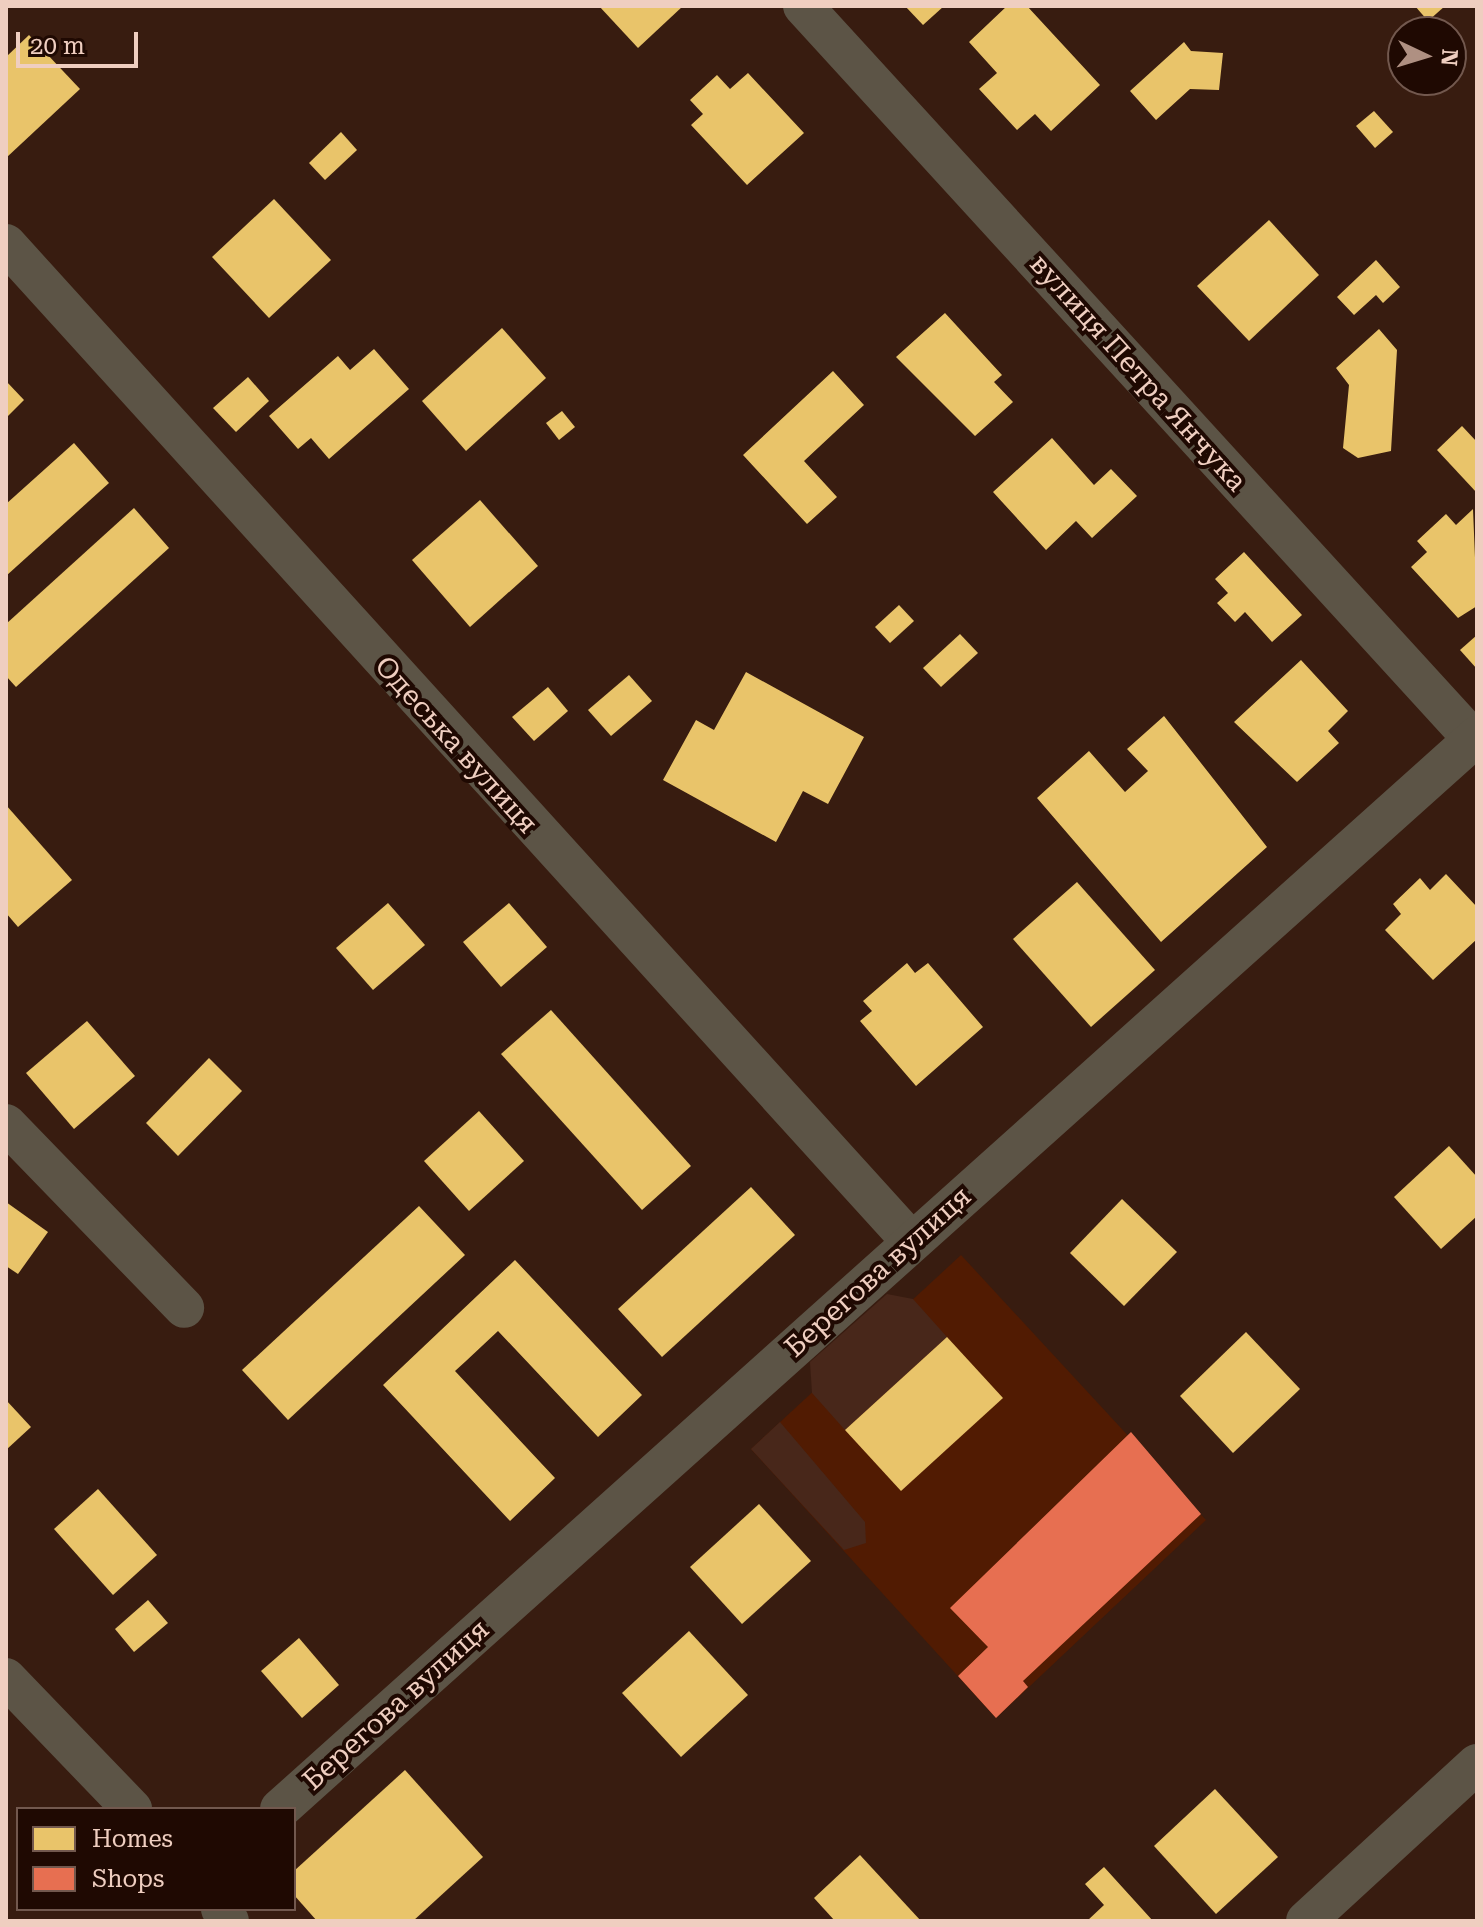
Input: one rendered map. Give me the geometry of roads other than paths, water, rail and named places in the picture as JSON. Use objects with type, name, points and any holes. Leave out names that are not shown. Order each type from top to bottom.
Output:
[{"type":"street","name":"вулиця Петра Янчука","points":[[803,6],[1475,738]]},
{"type":"street","name":"Одеська вулиця","points":[[6,244],[911,1241]]},
{"type":"street","name":"Берегова вулиця","points":[[282,1807],[1475,738]]},
{"type":"street","points":[[6,1124],[184,1308]]},
{"type":"street","points":[[6,1678],[130,1807]]},
{"type":"street","points":[[1306,1921],[1477,1764]]}]
